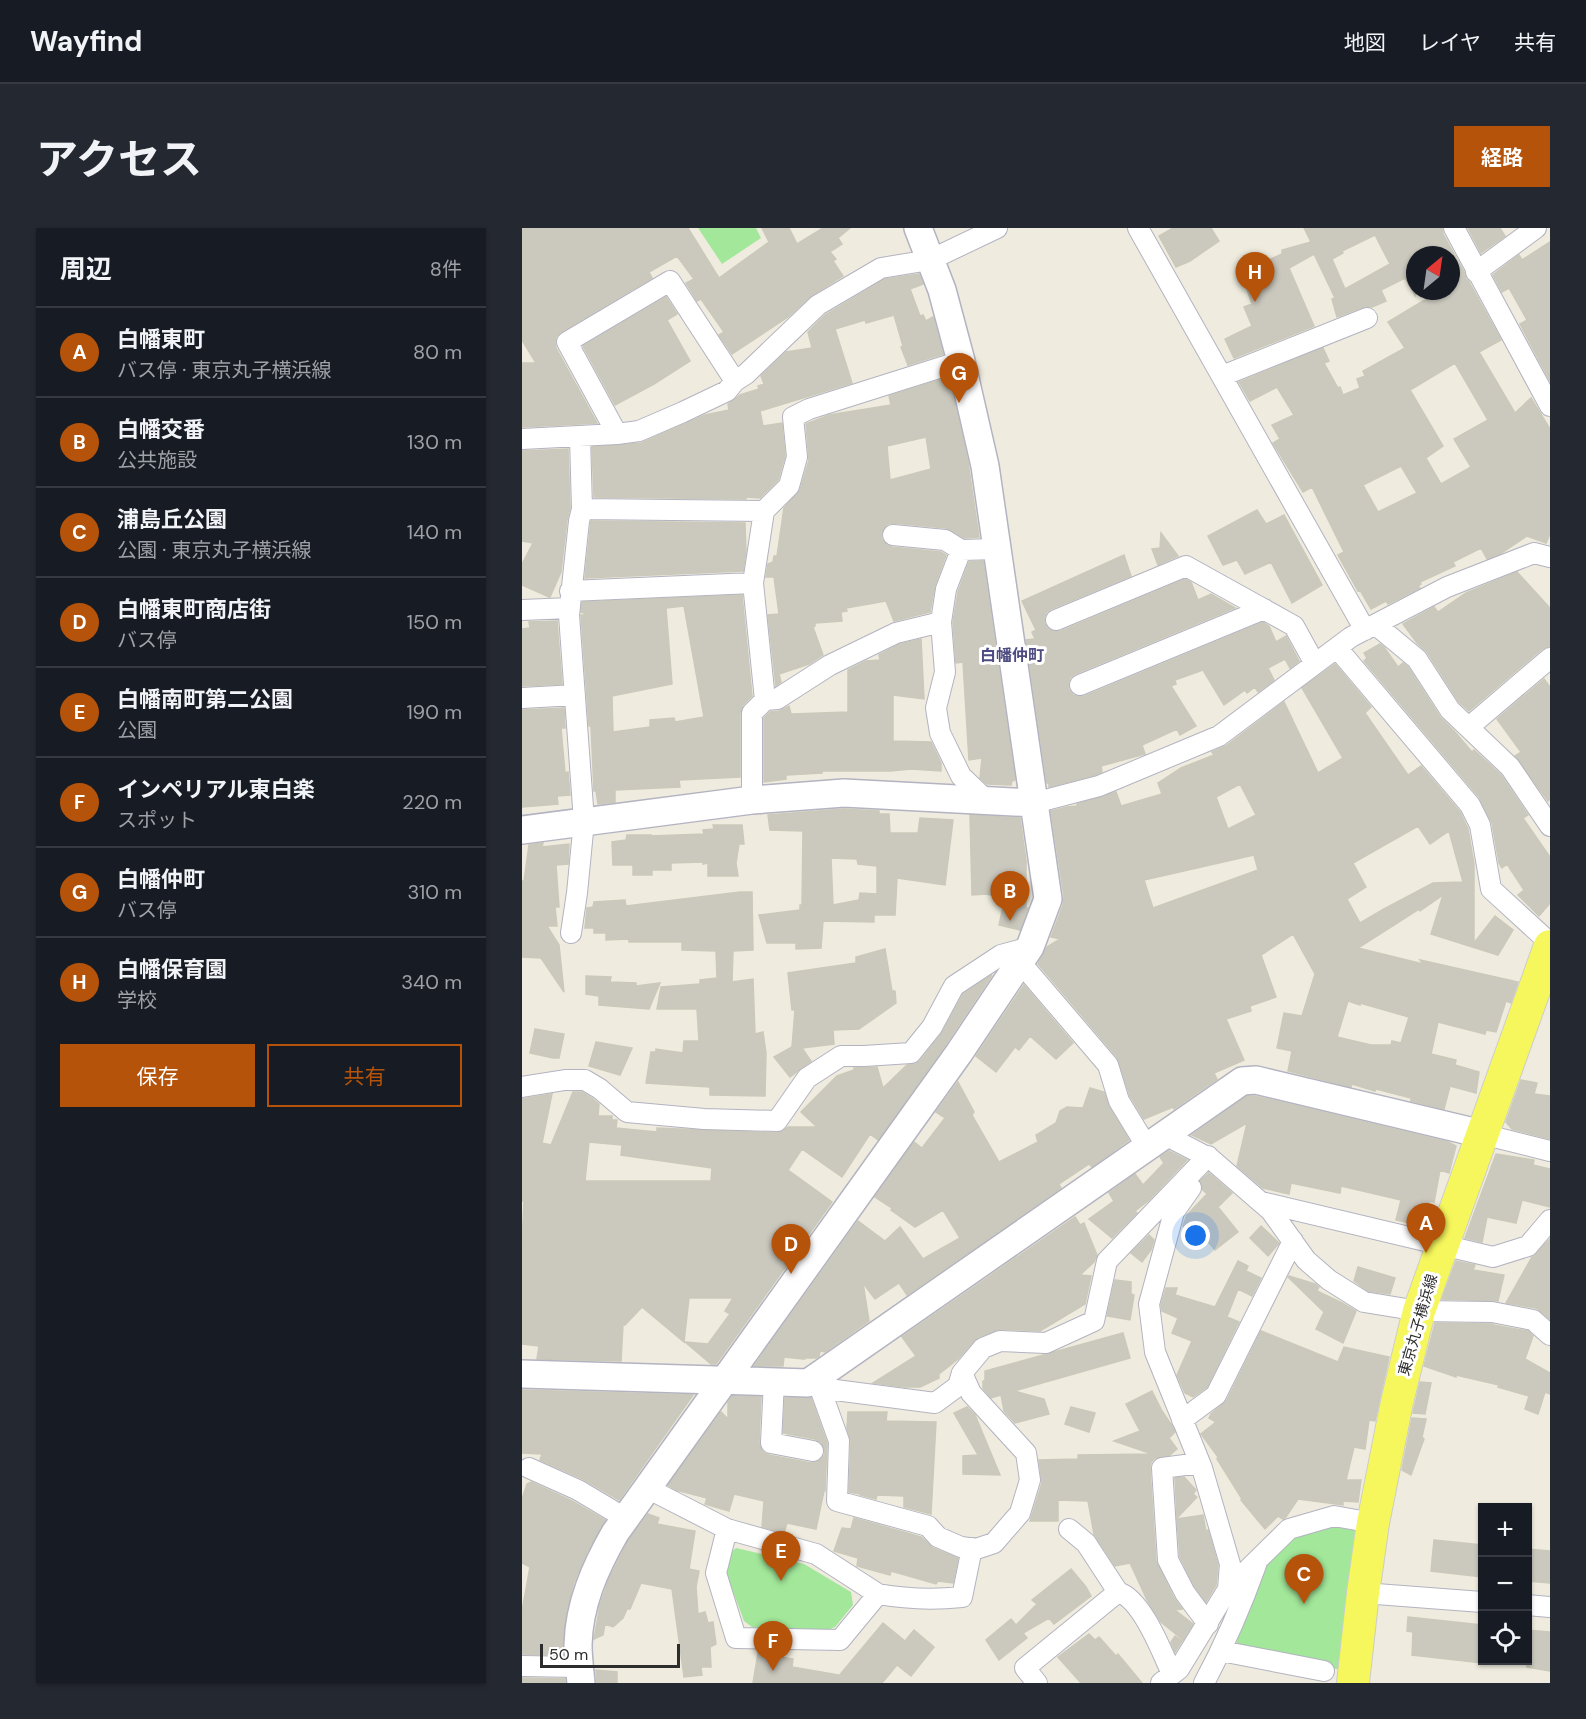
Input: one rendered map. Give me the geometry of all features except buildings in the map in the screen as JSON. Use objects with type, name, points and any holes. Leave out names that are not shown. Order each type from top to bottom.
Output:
[{"type":"main road","name":"東京丸子横浜線","points":[[1353,1683],[1373,1523],[1397,1402],[1419,1311],[1550,944]]},
{"type":"street","points":[[522,439],[580,437],[639,431],[683,412],[727,391],[818,305],[881,268],[930,260],[997,228]]},
{"type":"street","points":[[1138,228],[1370,627],[1417,659],[1450,710],[1510,767],[1550,826]]},
{"type":"street","points":[[1454,228],[1550,406]]},
{"type":"street","points":[[1476,272],[1536,228]]},
{"type":"street","points":[[522,1666],[580,1675],[578,1645],[587,1592],[598,1563],[615,1533],[959,1053],[1025,955],[1048,899],[985,466],[942,290],[917,230]]},
{"type":"street","points":[[617,434],[567,342],[670,281],[735,381]]},
{"type":"street","points":[[1222,376],[1367,318]]},
{"type":"street","points":[[765,700],[753,583],[765,511],[789,486],[797,456],[793,417],[809,409],[961,361]]},
{"type":"street","points":[[571,933],[584,821],[569,615],[582,509],[580,437]]},
{"type":"street","points":[[582,509],[765,511]]},
{"type":"street","points":[[893,535],[945,540],[961,550],[997,549]]},
{"type":"street","points":[[961,550],[946,589],[941,622],[945,672],[936,708],[940,733],[961,776],[986,800]]},
{"type":"street","points":[[522,830],[752,800],[844,793],[1034,803],[1099,786],[1219,736],[1351,638],[1447,587],[1534,553],[1550,557]]},
{"type":"street","points":[[1056,620],[1186,566],[1294,626],[1316,664]]},
{"type":"street","points":[[522,610],[570,599],[753,583]]},
{"type":"street","points":[[1080,685],[1264,609]]},
{"type":"street","points":[[752,800],[752,713],[765,700],[777,699],[830,665],[896,633],[941,622]]},
{"type":"street","points":[[1337,648],[1470,805],[1480,825],[1491,889],[1550,944]]},
{"type":"street","points":[[1469,727],[1550,658]]},
{"type":"street","points":[[522,698],[575,694]]},
{"type":"street","points":[[522,1087],[565,1080],[585,1080],[600,1089],[627,1112],[704,1119],[777,1121],[807,1078],[841,1056],[911,1053],[932,1028],[954,986],[1001,955],[1025,955]]},
{"type":"street","points":[[1025,955],[1107,1065],[1119,1101],[1156,1141],[1210,1157],[1271,1211],[1306,1260],[1329,1280],[1364,1302],[1419,1311],[1503,1314],[1533,1320],[1550,1335]]},
{"type":"street","points":[[818,1383],[1242,1081],[1256,1080],[1550,1151]]},
{"type":"street","points":[[522,1374],[818,1383],[935,1402],[958,1386],[962,1373],[983,1348],[1000,1341],[1046,1343],[1094,1321],[1107,1261],[1210,1157]]},
{"type":"street","points":[[1210,1157],[1174,1212],[1149,1304],[1155,1352],[1200,1463],[1230,1564],[1228,1589]]},
{"type":"street","points":[[1262,1202],[1492,1257],[1528,1246],[1550,1220]]},
{"type":"street","points":[[1182,1420],[1216,1395],[1293,1241]]},
{"type":"street","points":[[818,1383],[839,1441],[837,1501],[928,1526],[938,1537],[961,1547],[976,1549],[994,1543],[1020,1513],[1030,1480],[1026,1453],[971,1393],[962,1373]]},
{"type":"street","points":[[774,1381],[771,1443],[813,1451]]},
{"type":"street","points":[[1200,1463],[1162,1468],[1167,1560],[1185,1593],[1208,1624]]},
{"type":"street","points":[[529,1468],[578,1490],[625,1518]]},
{"type":"street","points":[[647,1488],[727,1529],[816,1554],[878,1594],[902,1598],[962,1597],[972,1548]]},
{"type":"street","points":[[1069,1529],[1086,1543],[1118,1592],[1126,1594],[1148,1622],[1167,1678],[1179,1669],[1228,1589],[1289,1529],[1334,1516],[1373,1523]]},
{"type":"street","points":[[727,1529],[716,1573],[736,1638],[840,1640],[878,1594]]},
{"type":"street","points":[[1204,1683],[1238,1615],[1259,1559]]},
{"type":"street","points":[[1037,1683],[1025,1668],[1118,1592]]},
{"type":"street","points":[[1363,1593],[1478,1602]]},
{"type":"street","points":[[1532,1605],[1550,1607]]},
{"type":"street","points":[[1221,1652],[1318,1668]]},
{"type":"green space","points":[[698,228],[756,228],[761,238],[722,264]]},
{"type":"green space","points":[[1335,1521],[1367,1527],[1350,1672],[1235,1647],[1265,1562],[1287,1540]]},
{"type":"green space","points":[[736,1548],[804,1564],[851,1592],[853,1605],[835,1627],[823,1632],[752,1627],[744,1621],[725,1570],[729,1554]]},
{"type":"place","name":"白幡保育園","points":[[1255,302]]},
{"type":"place","name":"白幡仲町","points":[[959,403]]},
{"type":"place","name":"白幡交番","points":[[1010,921]]},
{"type":"place","name":"白幡東町","points":[[1426,1253]]},
{"type":"place","name":"白幡東町商店街","points":[[791,1274]]},
{"type":"place","name":"白幡南町第二公園","points":[[781,1581]]},
{"type":"place","name":"浦島丘公園","points":[[1304,1604]]},
{"type":"place","name":"インペリアル東白楽","points":[[773,1671]]},
{"type":"district","name":"白幡仲町","points":[[1012,655]]}]
